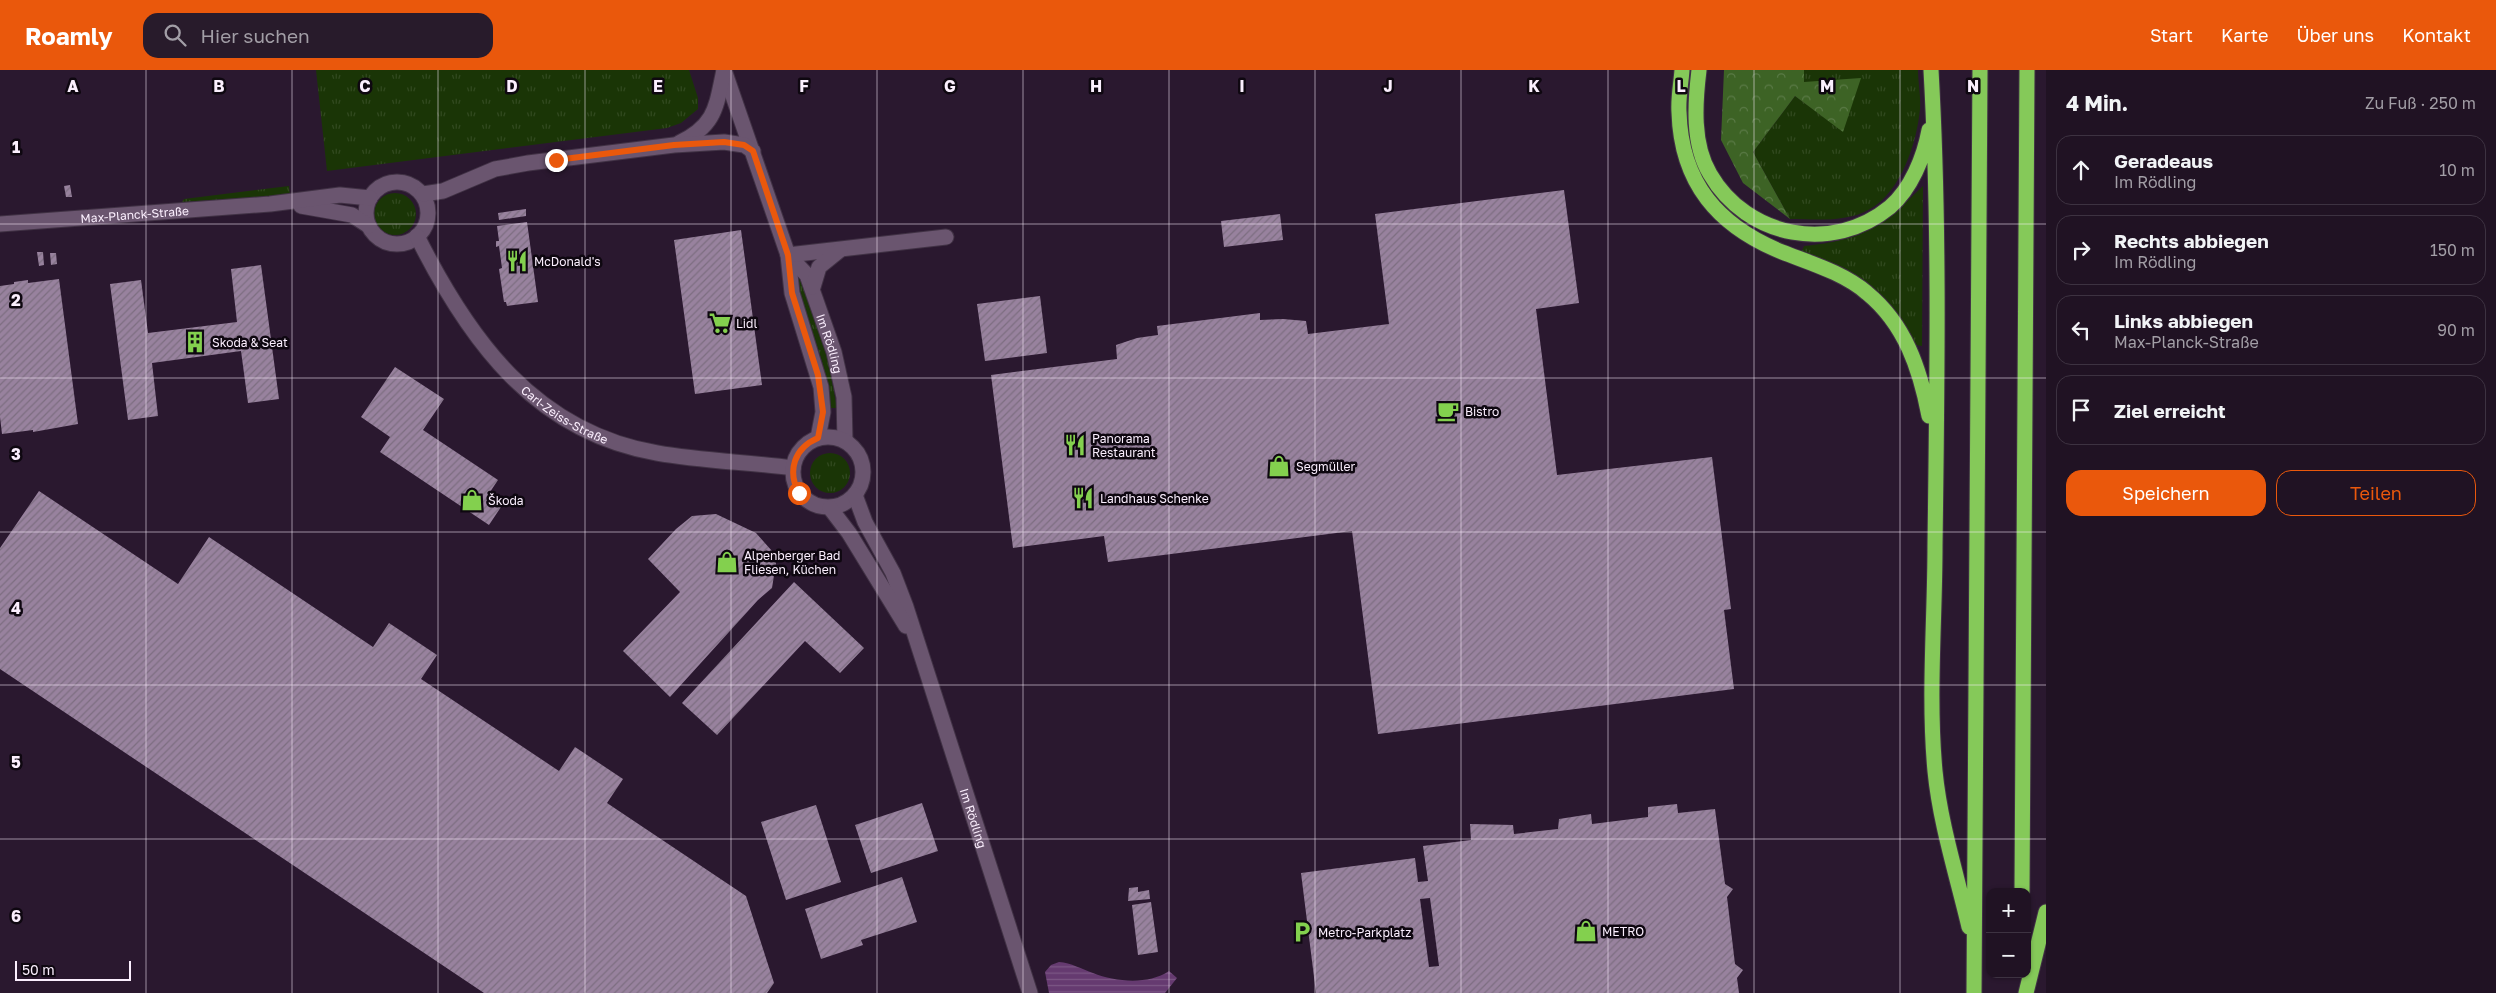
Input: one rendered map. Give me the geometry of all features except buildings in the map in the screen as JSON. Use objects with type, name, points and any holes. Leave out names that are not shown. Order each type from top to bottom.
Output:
[{"type":"highway","points":[[1682,70],[1679,111],[1682,144],[1694,178],[1715,208],[1740,232],[1767,246],[1829,271],[1867,292],[1894,321],[1907,342],[1923,383],[1936,465]]},
{"type":"highway","points":[[1699,70],[1696,110],[1698,142],[1709,174],[1728,199],[1751,217],[1774,228],[1800,235],[1827,234],[1863,224],[1891,206],[1908,184],[1919,164],[1926,145],[1933,107]]},
{"type":"highway","points":[[1932,70],[1936,465],[1933,699],[1935,772],[1945,829],[1975,950]]},
{"type":"highway","points":[[1974,993],[1980,70]]},
{"type":"highway","points":[[2022,888],[2027,70]]},
{"type":"highway","points":[[2026,993],[2046,912]]},
{"type":"highway","points":[[2022,978],[2022,993]]},
{"type":"street","points":[[674,145],[697,134],[708,123],[717,104],[724,70]]},
{"type":"street","name":"Im Rödling","points":[[724,70],[788,255],[792,293],[821,387],[823,412],[818,438]]},
{"type":"street","points":[[423,194],[443,190],[479,174],[509,166],[674,145],[734,143],[744,145],[753,151]]},
{"type":"street","points":[[392,182],[411,185],[423,194],[427,204],[427,218],[417,236],[402,243],[386,242],[373,232],[369,226],[366,212],[370,198],[383,185],[392,182]]},
{"type":"street","name":"Max-Planck-Straße","points":[[0,224],[270,204],[340,195],[370,198]]},
{"type":"street","name":"Max-Planck-Straße","points":[[270,204],[337,210],[352,214],[369,226]]},
{"type":"street","name":"Carl-Zeiss-Straße","points":[[417,236],[456,307],[484,348],[525,390],[556,413],[607,438],[657,453],[793,468]]},
{"type":"street","points":[[788,255],[946,237]]},
{"type":"street","points":[[812,287],[819,267],[824,260],[842,249]]},
{"type":"street","name":"Im Rödling","points":[[788,255],[807,275],[839,372],[844,397],[845,441]]},
{"type":"street","points":[[832,437],[845,441],[860,456],[863,466],[862,482],[855,496],[848,502],[830,508],[805,500],[795,485],[793,468],[801,449],[818,438],[832,437]]},
{"type":"street","name":"Im Rödling","points":[[855,496],[865,522],[897,582],[1030,993]]},
{"type":"street","name":"Im Rödling","points":[[830,508],[850,533],[917,644]]},
{"type":"green space","points":[[316,70],[689,70],[698,98],[698,109],[681,123],[667,128],[327,171]]},
{"type":"green space","points":[[1724,70],[1804,70],[1804,82],[1861,78],[1843,132],[1795,96],[1753,152],[1790,219],[1743,183],[1721,140]]},
{"type":"green space","points":[[1804,70],[1918,70],[1920,109],[1911,151],[1899,179],[1890,191],[1881,201],[1861,213],[1831,219],[1790,219],[1753,152],[1795,96],[1843,131],[1803,82]]},
{"type":"green space","points":[[289,186],[290,195],[182,202],[184,199]]},
{"type":"green space","points":[[1923,186],[1922,346],[1916,345],[1893,310],[1869,286],[1840,267],[1802,251],[1804,246],[1842,240],[1870,229],[1895,212]]},
{"type":"green space","points":[[399,193],[407,196],[413,202],[416,214],[413,226],[407,232],[391,235],[383,232],[377,226],[374,210],[377,202],[383,196]]},
{"type":"green space","points":[[797,267],[828,360],[837,408],[831,408],[822,361],[791,268]]},
{"type":"green space","points":[[830,453],[844,459],[850,473],[844,487],[830,493],[816,487],[810,473],[816,459]]},
{"type":"shaded area","points":[[1059,962],[1102,976],[1122,980],[1142,980],[1169,971],[1177,978],[1165,993],[1049,993],[1045,972],[1051,965]]},
{"type":"place","name":"McDonald's","points":[[517,261]]},
{"type":"place","name":"Lidl","points":[[720,323]]},
{"type":"place","name":"Skoda & Seat","points":[[195,342]]},
{"type":"place","name":"Bistro","points":[[1448,411]]},
{"type":"place","name":"Panorama Restaurant","points":[[1075,445]]},
{"type":"place","name":"Segmüller","points":[[1279,466]]},
{"type":"place","name":"Landhaus Schenke","points":[[1083,498]]},
{"type":"place","name":"Škoda","points":[[472,500]]},
{"type":"place","name":"Alpenberger Bad Fliesen, Küchen","points":[[727,562]]},
{"type":"place","name":"METRO","points":[[1586,931]]},
{"type":"place","name":"Metro-Parkplatz","points":[[1302,932]]},
{"type":"route","points":[[556,160],[674,145],[724,142],[744,145],[753,151],[788,255],[792,293],[821,387],[823,412],[818,438],[806,444],[794,461],[793,476],[799,493]]}]
